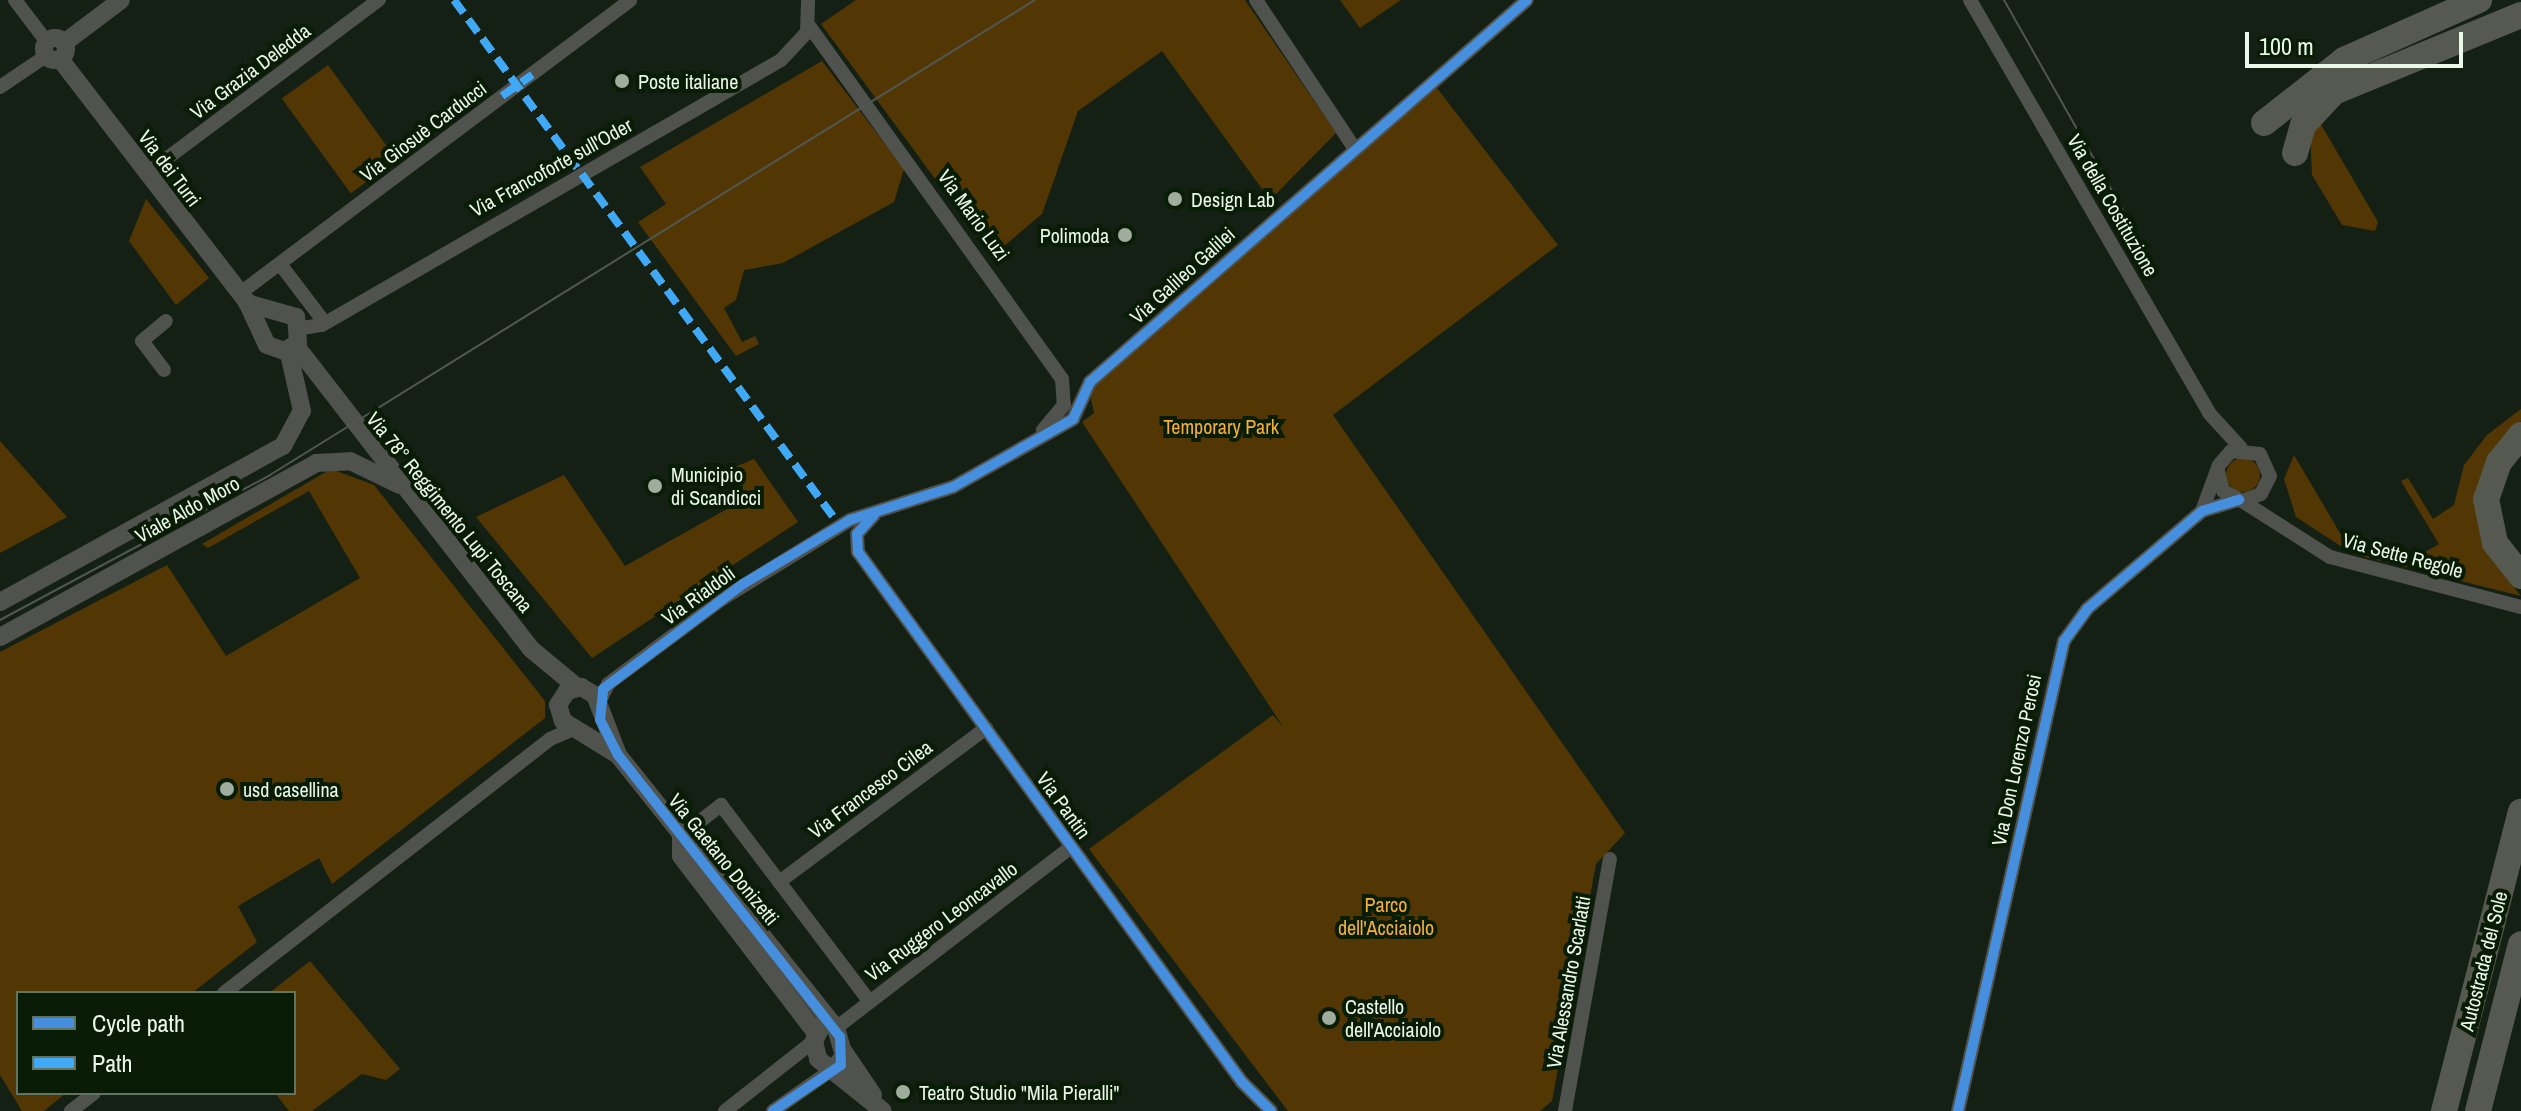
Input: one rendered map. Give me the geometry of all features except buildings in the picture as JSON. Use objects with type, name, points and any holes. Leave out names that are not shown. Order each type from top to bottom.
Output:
[{"type":"highway","points":[[2264,123],[2344,60],[2410,27],[2479,0]]},
{"type":"highway","points":[[2410,27],[2521,1]]},
{"type":"highway","points":[[2295,153],[2303,125],[2334,92],[2521,15]]},
{"type":"highway","points":[[2521,435],[2499,462],[2486,499],[2495,543],[2521,576]]},
{"type":"highway","name":"Autostrada del Sole","points":[[2444,1111],[2521,812]]},
{"type":"highway","name":"Autostrada del Sole","points":[[2478,1111],[2521,944]]},
{"type":"street","name":"Via dei Turri","points":[[15,0],[243,299],[267,320],[267,345],[293,346]]},
{"type":"street","points":[[0,87],[121,0]]},
{"type":"street","name":"Via Grazia Deledda","points":[[146,174],[379,0]]},
{"type":"street","name":"Via Giosuè Carducci","points":[[243,299],[280,264],[630,0]]},
{"type":"street","points":[[808,0],[810,27]]},
{"type":"street","points":[[1256,0],[1353,146]]},
{"type":"street","name":"Via Galileo Galilei","points":[[840,526],[953,487],[1040,433],[1076,417],[1090,382],[1353,146],[1527,0]]},
{"type":"street","name":"Via della Costituzione","points":[[1974,3],[2214,422],[2241,448]]},
{"type":"street","name":"Via Francoforte sull'Oder","points":[[293,346],[325,323],[781,60],[810,27]]},
{"type":"street","name":"Via Mario Luzi","points":[[810,27],[1064,381],[1062,411],[1040,433]]},
{"type":"street","points":[[280,264],[325,323]]},
{"type":"street","points":[[267,320],[291,313],[293,346]]},
{"type":"street","points":[[164,370],[142,341],[166,321]]},
{"type":"street","name":"Via 78° Reggimento Lupi Toscana","points":[[293,346],[334,403],[531,649],[559,703]]},
{"type":"street","name":"Viale Aldo Moro","points":[[0,602],[283,446],[303,403],[293,346]]},
{"type":"street","name":"Via della Costituzione","points":[[2214,422],[2219,466]]},
{"type":"street","points":[[2219,466],[2241,448],[2260,454],[2270,472],[2263,492],[2240,501]]},
{"type":"street","name":"Viale Aldo Moro","points":[[0,637],[316,463],[350,461],[400,485]]},
{"type":"street","name":"Via Sette Regole","points":[[2219,466],[2223,491],[2330,557],[2521,607]]},
{"type":"street","name":"Via Don Lorenzo Perosi","points":[[2202,511],[2219,466]]},
{"type":"street","name":"Via Don Lorenzo Perosi","points":[[1958,1111],[2064,641],[2087,609],[2202,511],[2240,501]]},
{"type":"street","name":"Via Pantin","points":[[874,515],[859,530],[856,549],[1258,1104],[1271,1111]]},
{"type":"street","name":"Via Rialdoli","points":[[227,991],[550,739],[576,728],[599,707],[608,684],[722,599],[840,526]]},
{"type":"street","name":"Via 78° Reggimento Lupi Toscana","points":[[531,649],[577,687]]},
{"type":"street","points":[[576,728],[561,718],[559,703],[577,687],[599,707]]},
{"type":"street","name":"Via Gaetano Donizetti","points":[[599,707],[618,755],[824,1031],[844,1052],[883,1111],[818,1059],[824,1031]]},
{"type":"street","name":"Via Gaetano Donizetti","points":[[576,728],[618,755]]},
{"type":"street","name":"Via Francesco Cilea","points":[[779,882],[986,728]]},
{"type":"street","name":"Via Gaetano Donizetti","points":[[681,836],[721,805],[869,1001]]},
{"type":"street","name":"Via Ruggero Leoncavallo","points":[[725,1111],[824,1031],[869,1001],[1072,846]]},
{"type":"street","name":"Via Alessandro Scarlatti","points":[[1565,1111],[1610,859]]},
{"type":"street","points":[[773,1111],[833,1069],[844,1052]]},
{"type":"street","points":[[71,1111],[91,1095]]},
{"type":"green space","points":[[856,0],[1245,0],[1336,133],[1270,200],[1162,51],[1078,111],[1042,214],[992,256],[821,24]]},
{"type":"green space","points":[[1340,0],[1401,0],[1360,28]]},
{"type":"green space","points":[[822,61],[904,169],[894,202],[783,263],[744,270],[736,300],[724,308],[742,342],[755,336],[759,344],[736,356],[638,222],[666,204],[640,167]]},
{"type":"green space","points":[[328,65],[397,160],[351,193],[282,99]]},
{"type":"green space","points":[[1433,83],[1558,245],[1333,415],[1625,833],[1596,864],[1552,1101],[1540,1111],[1288,1111],[1089,849],[1273,715],[1284,728],[1082,422],[1094,413],[1089,389]]},
{"type":"green space","points":[[2319,121],[2378,222],[2375,231],[2342,225],[2312,175],[2310,133]]},
{"type":"green space","points":[[146,199],[209,278],[176,305],[129,241]]},
{"type":"green space","points":[[2521,409],[2521,421],[2496,451],[2488,555],[2521,596],[2353,554],[2296,517],[2284,479],[2294,455],[2347,545],[2420,555],[2439,544],[2401,481],[2408,478],[2433,519],[2454,505],[2464,465],[2487,435]]},
{"type":"green space","points":[[0,441],[67,517],[0,553]]},
{"type":"green space","points":[[2243,458],[2255,463],[2260,475],[2255,487],[2243,492],[2231,487],[2226,475],[2231,463]]},
{"type":"green space","points":[[754,459],[798,522],[592,658],[476,517],[564,475],[625,566],[745,499],[728,470]]},
{"type":"green space","name":"usd casellina","points":[[331,469],[374,485],[545,701],[545,718],[332,884],[319,858],[238,906],[257,942],[195,991],[16,991],[16,1095],[64,1095],[44,1111],[22,1111],[0,1075],[0,652],[167,565],[226,656],[360,578],[309,491],[208,548],[202,544]]},
{"type":"green space","points":[[310,961],[400,1069],[386,1080],[362,1074],[312,1111],[289,1111],[277,1095],[296,1095],[296,991],[272,991]]},
{"type":"tram line","points":[[0,620],[270,475],[1035,0]]},
{"type":"tram line","points":[[2004,0],[2136,233]]},
{"type":"marked path","points":[[454,0],[840,526]]},
{"type":"marked path","points":[[502,96],[532,75]]},
{"type":"cycle path","points":[[773,1111],[841,1065],[840,1037],[618,755],[600,720],[603,689],[743,584],[850,520],[953,487],[1073,419],[1090,382],[1527,0]]},
{"type":"cycle path","points":[[1958,1111],[2064,641],[2087,609],[2202,511],[2239,500]]},
{"type":"cycle path","points":[[874,515],[857,534],[858,552],[1242,1082],[1271,1111]]},
{"type":"place","name":"Poste italiane","points":[[622,81]]},
{"type":"place","name":"Design Lab","points":[[1175,199]]},
{"type":"place","name":"Polimoda","points":[[1125,235]]},
{"type":"place","name":"Municipio di Scandicci","points":[[655,486]]},
{"type":"place","name":"usd casellina","points":[[227,789]]},
{"type":"place","name":"Castello dell'Acciaiolo","points":[[1329,1018]]},
{"type":"place","name":"Teatro Studio \"Mila Pieralli\"","points":[[903,1092]]},
{"type":"park label","name":"Temporary Park","points":[[1221,426]]},
{"type":"park label","name":"Parco dell'Acciaiolo","points":[[1386,916]]}]
